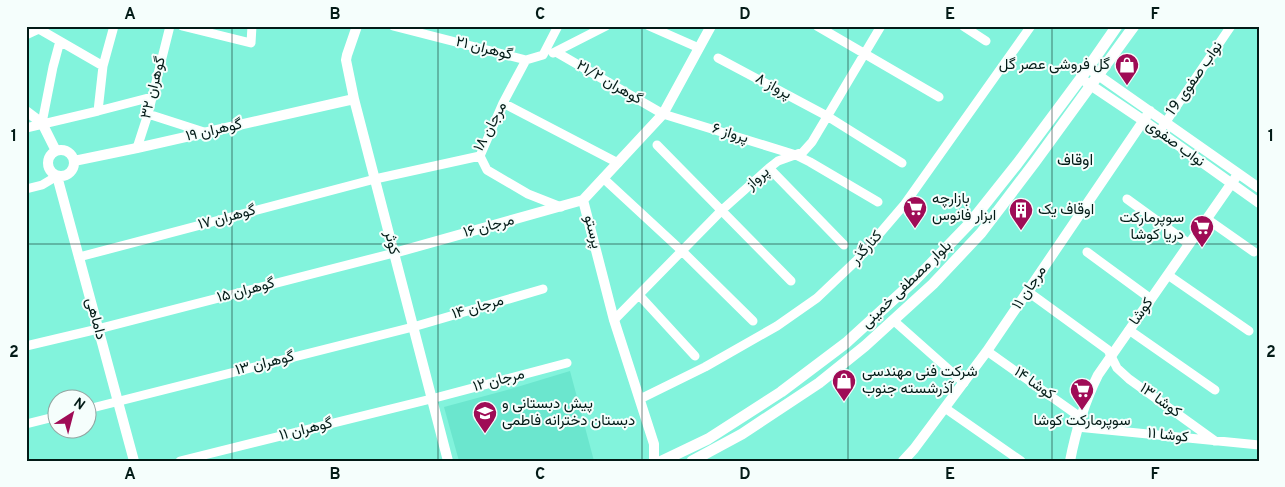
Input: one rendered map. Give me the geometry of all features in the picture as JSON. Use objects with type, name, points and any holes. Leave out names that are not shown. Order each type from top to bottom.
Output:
[{"type":"main road","name":"بلوار مصطفی خمینی","points":[[662,460],[708,439],[780,392],[846,343],[915,280],[970,223],[1017,164],[1117,26]]},
{"type":"main road","name":"بلوار مصطفی خمینی","points":[[692,461],[742,434],[819,383],[865,346],[933,284],[981,233],[1134,26]]},
{"type":"street","points":[[98,111],[103,66],[114,26]]},
{"type":"street","name":"گوهران ۳۲","points":[[138,148],[170,26]]},
{"type":"street","points":[[182,26],[251,43],[252,26]]},
{"type":"street","name":"کوثر","points":[[357,26],[346,55],[354,99],[448,461]]},
{"type":"street","name":"گوهران ۲۱","points":[[393,26],[526,60],[556,52],[606,26]]},
{"type":"street","points":[[543,55],[558,26]]},
{"type":"street","points":[[649,26],[699,48]]},
{"type":"street","name":"پرستو","points":[[662,460],[654,444],[614,320],[583,200],[663,114],[711,26]]},
{"type":"street","points":[[817,26],[939,97]]},
{"type":"street","name":"پرواز","points":[[614,320],[722,210],[778,161],[802,152],[812,142],[881,26]]},
{"type":"street","points":[[963,26],[986,41]]},
{"type":"street","name":"کنارگذر","points":[[640,399],[777,326],[817,298],[857,260],[904,204],[1030,26]]},
{"type":"street","name":"نواب صفوی 19","points":[[1159,132],[1232,26]]},
{"type":"street","points":[[26,35],[40,28],[103,66]]},
{"type":"street","points":[[42,123],[60,41]]},
{"type":"street","name":"گوهران ۲۱/۲","points":[[556,52],[663,114]]},
{"type":"street","name":"پرواز ۸","points":[[718,58],[827,116],[902,163]]},
{"type":"street","name":"مرجان ۱۸","points":[[375,179],[480,156],[526,60]]},
{"type":"street","name":"نواب صفوی","points":[[1088,68],[1259,188]]},
{"type":"street","name":"نواب صفوی","points":[[1081,78],[1259,203]]},
{"type":"street","points":[[26,128],[152,97]]},
{"type":"street","name":"گوهران ۱۹","points":[[74,161],[354,99]]},
{"type":"street","points":[[504,104],[618,163]]},
{"type":"street","points":[[26,111],[42,123],[56,151]]},
{"type":"street","name":"مرجان ۱۱","points":[[903,461],[987,351],[1150,111]]},
{"type":"street","points":[[148,114],[207,133]]},
{"type":"street","name":"پرواز ۶","points":[[663,114],[796,155],[878,202]]},
{"type":"street","points":[[657,145],[791,281]]},
{"type":"street","points":[[56,151],[68,152],[74,161],[71,172],[65,176],[52,174],[48,169],[48,158],[56,151]]},
{"type":"street","points":[[480,156],[487,170],[528,194],[560,207]]},
{"type":"street","points":[[769,168],[844,245]]},
{"type":"street","name":"کوشا","points":[[1070,461],[1079,422],[1098,375],[1238,174]]},
{"type":"street","points":[[26,189],[42,185],[57,176]]},
{"type":"street","name":"داماهی","points":[[57,176],[134,461]]},
{"type":"street","points":[[603,178],[753,321]]},
{"type":"street","name":"گوهران ۱۷","points":[[79,257],[375,179]]},
{"type":"street","points":[[1127,199],[1189,244]]},
{"type":"street","name":"مرجان ۱۶","points":[[394,253],[583,200]]},
{"type":"street","points":[[1207,219],[1254,252]]},
{"type":"street","points":[[1087,252],[1151,299]]},
{"type":"street","name":"گوهران ۱۵","points":[[26,346],[394,253]]},
{"type":"street","points":[[1168,275],[1249,331]]},
{"type":"street","name":"مرجان ۱۴","points":[[412,327],[543,289]]},
{"type":"street","name":"کوشا ۱۳","points":[[1027,291],[1108,350],[1117,368],[1129,379],[1214,440]]},
{"type":"street","points":[[639,295],[695,356]]},
{"type":"street","points":[[893,320],[964,383]]},
{"type":"street","name":"گوهران ۱۳","points":[[98,407],[412,327]]},
{"type":"street","points":[[1129,330],[1215,390]]},
{"type":"street","name":"کوشا ۱۴","points":[[987,351],[1079,422]]},
{"type":"street","name":"مرجان ۱۲","points":[[431,399],[567,363]]},
{"type":"street","name":"گوهران ۱۱","points":[[180,461],[431,399]]},
{"type":"street","points":[[945,408],[1021,461]]},
{"type":"street","points":[[26,424],[48,418]]},
{"type":"street","name":"کوشا ۱۱","points":[[1079,422],[1259,445]]},
{"type":"shaded area","points":[[570,371],[594,461],[459,461],[444,407]]},
{"type":"place","name":"گل فروشی عصر گل","points":[[1127,86]]},
{"type":"place","name":"بازارچه ابزار فانوس","points":[[915,229]]},
{"type":"place","name":"اوقاف یک","points":[[1021,231]]},
{"type":"place","name":"سوپرمارکت دریا کوشا","points":[[1202,248]]},
{"type":"place","name":"شرکت فنی مهندسی آذرشسته جنوب","points":[[844,402]]},
{"type":"place","name":"سوپرمارکت کوشا","points":[[1082,411]]},
{"type":"place","name":"پیش دبستانی و دبستان دخترانه فاطمی","points":[[485,434]]},
{"type":"district","name":"اوقاف","points":[[1075,161]]}]
